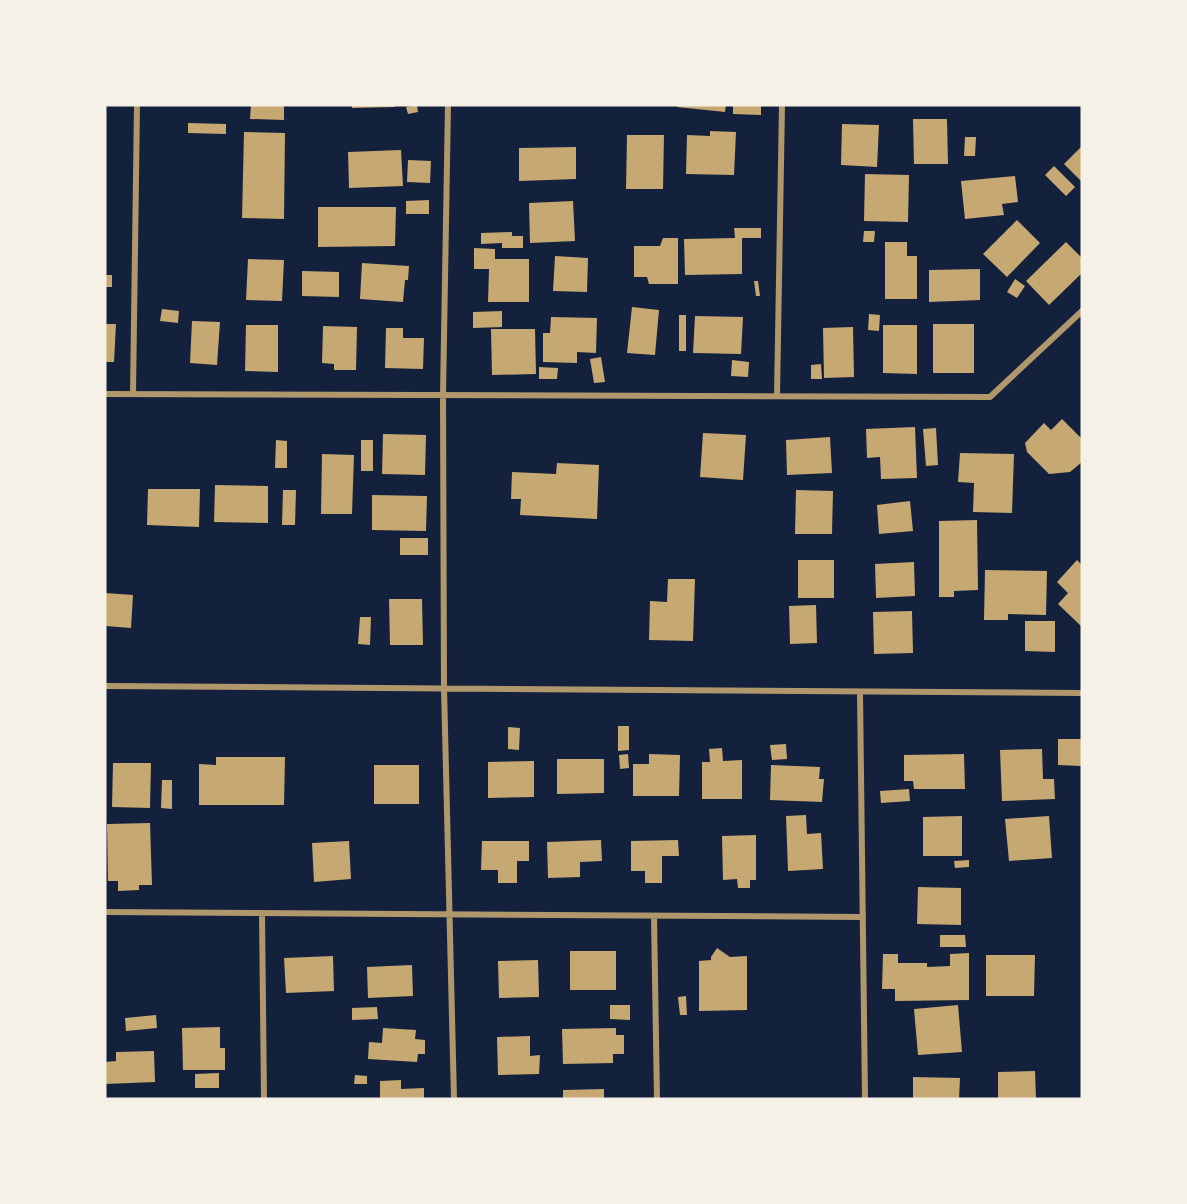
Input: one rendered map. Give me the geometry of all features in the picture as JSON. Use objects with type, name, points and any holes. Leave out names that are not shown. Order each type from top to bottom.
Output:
[{"type":"street","points":[[133,394],[137,105]]},
{"type":"street","points":[[448,105],[443,395],[444,688],[454,1099]]},
{"type":"street","points":[[777,396],[782,105]]},
{"type":"street","points":[[105,394],[990,397],[1082,311]]},
{"type":"street","points":[[105,686],[1082,693]]},
{"type":"street","points":[[860,692],[865,1099]]},
{"type":"street","points":[[105,912],[863,917]]},
{"type":"street","points":[[262,913],[264,1099]]},
{"type":"street","points":[[654,916],[657,1099]]},
{"type":"building","points":[[251,105],[284,105],[284,120],[250,119]]},
{"type":"building","points":[[352,105],[395,105],[395,107],[352,108]]},
{"type":"building","points":[[417,105],[418,112],[408,114],[406,107]]},
{"type":"building","points":[[677,105],[726,105],[725,112],[677,107]]},
{"type":"building","points":[[733,105],[761,105],[761,115],[733,114]]},
{"type":"building","points":[[913,119],[947,119],[948,164],[914,164]]},
{"type":"building","points":[[188,123],[226,124],[226,134],[188,133]]},
{"type":"building","points":[[842,124],[879,125],[877,167],[841,165]]},
{"type":"building","points":[[710,131],[736,132],[734,175],[686,174],[687,135],[710,136]]},
{"type":"building","points":[[244,132],[285,133],[284,219],[242,218]]},
{"type":"building","points":[[627,135],[664,135],[663,189],[626,189]]},
{"type":"building","points":[[965,137],[976,137],[975,156],[964,156]]},
{"type":"building","points":[[1082,146],[1082,182],[1064,164]]},
{"type":"building","points":[[576,147],[576,179],[519,181],[519,148]]},
{"type":"building","points":[[401,150],[403,186],[349,188],[348,152]]},
{"type":"building","points":[[408,160],[431,161],[430,183],[407,182]]},
{"type":"building","points":[[1054,166],[1075,187],[1066,196],[1045,175]]},
{"type":"building","points":[[865,174],[909,175],[908,222],[864,221]]},
{"type":"building","points":[[1015,176],[1018,202],[1002,204],[1004,215],[965,219],[961,181]]},
{"type":"building","points":[[429,200],[429,214],[406,214],[406,201]]},
{"type":"building","points":[[573,201],[575,241],[530,243],[529,203]]},
{"type":"building","points":[[318,207],[396,207],[395,246],[318,247]]},
{"type":"building","points":[[1017,220],[1040,243],[1007,277],[983,254]]},
{"type":"building","points":[[734,228],[761,228],[761,238],[742,238],[742,274],[685,275],[684,239],[735,238]]},
{"type":"building","points":[[864,231],[875,231],[874,242],[863,242]]},
{"type":"building","points":[[512,232],[512,236],[523,236],[523,248],[502,248],[502,243],[481,244],[481,233]]},
{"type":"building","points":[[663,238],[678,238],[678,284],[649,284],[647,277],[634,277],[634,246],[660,246]]},
{"type":"building","points":[[885,242],[907,242],[907,256],[917,256],[917,299],[885,299]]},
{"type":"building","points":[[1066,242],[1082,258],[1082,273],[1049,305],[1026,281]]},
{"type":"building","points":[[474,248],[495,249],[495,259],[529,259],[529,302],[488,302],[489,269],[474,269]]},
{"type":"building","points":[[555,256],[588,258],[587,292],[553,291]]},
{"type":"building","points":[[248,259],[284,260],[282,301],[246,300]]},
{"type":"building","points":[[362,263],[409,266],[403,302],[360,299]]},
{"type":"building","points":[[980,269],[980,300],[929,302],[929,270]]},
{"type":"building","points":[[302,271],[339,272],[339,297],[302,296]]},
{"type":"building","points":[[105,275],[112,275],[112,287],[105,287]]},
{"type":"building","points":[[1015,279],[1025,286],[1017,298],[1007,292]]},
{"type":"building","points":[[754,281],[758,281],[760,296],[756,296]]},
{"type":"building","points":[[632,307],[659,310],[655,355],[627,353]]},
{"type":"building","points":[[162,309],[179,311],[178,323],[160,321]]},
{"type":"building","points":[[502,311],[502,327],[473,328],[473,312]]},
{"type":"building","points":[[869,314],[880,315],[879,331],[868,330]]},
{"type":"building","points":[[679,315],[686,315],[686,351],[679,351]]},
{"type":"building","points":[[695,316],[743,317],[741,354],[693,353]]},
{"type":"building","points":[[551,317],[597,318],[596,353],[577,352],[577,363],[543,362],[543,333],[550,333]]},
{"type":"building","points":[[192,321],[220,322],[217,365],[190,363]]},
{"type":"building","points":[[105,324],[116,324],[114,362],[105,362]]},
{"type":"building","points":[[933,324],[974,324],[974,373],[933,373]]},
{"type":"building","points":[[246,325],[278,325],[278,372],[245,371]]},
{"type":"building","points":[[883,325],[917,325],[917,374],[883,373]]},
{"type":"building","points":[[323,326],[357,327],[356,370],[334,370],[334,364],[322,363]]},
{"type":"building","points":[[853,327],[854,377],[824,378],[823,328]]},
{"type":"building","points":[[386,328],[403,328],[403,338],[424,338],[423,369],[385,368]]},
{"type":"building","points":[[491,329],[535,329],[536,374],[492,375]]},
{"type":"building","points":[[601,357],[605,382],[594,383],[590,359]]},
{"type":"building","points":[[732,360],[749,362],[748,377],[731,376]]},
{"type":"building","points":[[821,364],[822,379],[811,379],[811,365]]},
{"type":"building","points":[[539,367],[558,368],[557,379],[539,379]]},
{"type":"building","points":[[1062,419],[1082,439],[1082,462],[1070,472],[1049,474],[1027,452],[1025,443],[1044,423],[1051,430]]},
{"type":"building","points":[[915,427],[917,478],[881,479],[880,457],[867,458],[866,429]]},
{"type":"building","points":[[936,428],[938,465],[926,466],[923,429]]},
{"type":"building","points":[[703,433],[746,435],[743,480],[700,477]]},
{"type":"building","points":[[383,434],[426,435],[425,475],[382,474]]},
{"type":"building","points":[[830,437],[832,473],[787,475],[786,440]]},
{"type":"building","points":[[276,440],[287,441],[287,468],[275,468]]},
{"type":"building","points":[[361,440],[373,440],[373,471],[361,471]]},
{"type":"building","points":[[960,453],[1014,454],[1012,513],[973,512],[974,483],[958,482]]},
{"type":"building","points":[[322,454],[354,455],[352,514],[321,514]]},
{"type":"building","points":[[557,463],[599,465],[597,519],[520,515],[521,499],[511,499],[512,472],[556,474]]},
{"type":"building","points":[[215,485],[268,486],[268,523],[214,522]]},
{"type":"building","points":[[148,489],[200,489],[199,527],[147,525]]},
{"type":"building","points":[[283,490],[296,490],[295,525],[282,525]]},
{"type":"building","points":[[796,490],[833,491],[832,534],[795,534]]},
{"type":"building","points":[[372,495],[427,496],[426,531],[372,530]]},
{"type":"building","points":[[910,501],[913,531],[879,534],[877,505]]},
{"type":"building","points":[[977,520],[978,590],[954,591],[954,597],[939,597],[939,521]]},
{"type":"building","points":[[400,538],[428,538],[428,555],[400,555]]},
{"type":"building","points":[[798,560],[834,560],[834,598],[798,598]]},
{"type":"building","points":[[1077,560],[1082,565],[1082,627],[1058,604],[1068,593],[1057,582]]},
{"type":"building","points":[[914,562],[915,596],[876,598],[875,564]]},
{"type":"building","points":[[985,570],[1047,571],[1046,615],[1008,614],[1008,620],[984,620]]},
{"type":"building","points":[[668,579],[695,579],[693,641],[649,640],[650,601],[667,602]]},
{"type":"building","points":[[105,593],[133,595],[131,628],[105,626]]},
{"type":"building","points":[[389,599],[422,599],[423,645],[390,645]]},
{"type":"building","points":[[816,605],[817,643],[790,644],[789,606]]},
{"type":"building","points":[[912,611],[913,653],[874,654],[873,612]]},
{"type":"building","points":[[360,617],[371,617],[370,645],[358,644]]},
{"type":"building","points":[[1025,621],[1055,621],[1055,652],[1025,651]]},
{"type":"building","points":[[618,726],[629,726],[629,750],[618,751]]},
{"type":"building","points":[[508,727],[520,728],[519,750],[508,749]]},
{"type":"building","points":[[1058,739],[1081,739],[1081,766],[1058,765]]},
{"type":"building","points":[[786,744],[787,759],[772,760],[770,745]]},
{"type":"building","points":[[722,748],[723,761],[742,760],[742,799],[702,799],[702,762],[710,762],[709,749]]},
{"type":"building","points":[[1042,749],[1043,779],[1054,779],[1055,799],[1002,801],[1000,750]]},
{"type":"building","points":[[628,754],[629,768],[620,769],[619,755]]},
{"type":"building","points":[[649,754],[680,755],[679,796],[633,796],[633,764],[649,764]]},
{"type":"building","points":[[964,754],[965,789],[914,789],[913,781],[904,781],[904,755]]},
{"type":"building","points":[[216,757],[285,757],[284,805],[199,805],[199,764],[216,765]]},
{"type":"building","points":[[557,759],[604,759],[604,793],[557,794]]},
{"type":"building","points":[[534,761],[534,797],[488,798],[488,762]]},
{"type":"building","points":[[113,763],[151,763],[150,808],[112,807]]},
{"type":"building","points":[[374,765],[419,765],[419,804],[374,804]]},
{"type":"building","points":[[771,765],[820,767],[819,779],[824,779],[822,802],[770,800]]},
{"type":"building","points":[[162,780],[172,780],[172,809],[161,808]]},
{"type":"building","points":[[909,789],[910,801],[881,803],[880,791]]},
{"type":"building","points":[[806,815],[807,834],[821,833],[823,869],[788,871],[786,816]]},
{"type":"building","points":[[962,816],[962,856],[923,856],[923,817]]},
{"type":"building","points":[[1049,816],[1052,858],[1009,861],[1005,819]]},
{"type":"building","points":[[150,823],[152,885],[139,885],[139,890],[118,891],[118,881],[108,881],[107,824]]},
{"type":"building","points":[[756,835],[756,880],[750,880],[750,888],[738,888],[737,879],[723,880],[722,836]]},
{"type":"building","points":[[601,840],[602,861],[580,862],[580,877],[548,878],[547,842]]},
{"type":"building","points":[[678,840],[679,856],[662,856],[662,883],[645,883],[645,871],[631,871],[631,841]]},
{"type":"building","points":[[349,841],[351,879],[314,882],[312,843]]},
{"type":"building","points":[[482,841],[529,841],[529,861],[517,861],[517,883],[498,883],[498,870],[481,870]]},
{"type":"building","points":[[969,860],[969,867],[955,868],[954,861]]},
{"type":"building","points":[[918,887],[961,888],[961,925],[917,924]]},
{"type":"building","points":[[940,935],[965,935],[966,947],[940,947]]},
{"type":"building","points":[[717,948],[730,957],[747,956],[747,1010],[699,1011],[699,961],[711,960]]},
{"type":"building","points":[[570,951],[616,951],[616,990],[570,990]]},
{"type":"building","points":[[969,953],[969,1000],[895,1001],[895,989],[882,989],[883,954],[898,954],[898,963],[927,963],[927,967],[950,966],[950,954]]},
{"type":"building","points":[[986,955],[1035,955],[1034,996],[986,996]]},
{"type":"building","points":[[333,956],[334,991],[286,993],[284,958]]},
{"type":"building","points":[[538,960],[539,997],[499,998],[498,961]]},
{"type":"building","points":[[412,965],[413,996],[368,998],[367,967]]},
{"type":"building","points":[[686,996],[687,1015],[680,1015],[678,997]]},
{"type":"building","points":[[610,1005],[630,1005],[630,1020],[610,1019]]},
{"type":"building","points":[[958,1005],[962,1052],[918,1055],[914,1009]]},
{"type":"building","points":[[377,1007],[378,1019],[352,1020],[352,1008]]},
{"type":"building","points":[[156,1015],[157,1028],[126,1031],[125,1018]]},
{"type":"building","points":[[220,1027],[220,1048],[225,1048],[225,1070],[183,1070],[182,1028]]},
{"type":"building","points":[[383,1028],[416,1030],[415,1039],[425,1040],[425,1054],[418,1054],[417,1062],[368,1059],[369,1042],[382,1043]]},
{"type":"building","points":[[616,1028],[616,1035],[624,1035],[624,1054],[613,1054],[613,1063],[563,1064],[562,1029]]},
{"type":"building","points":[[530,1036],[530,1056],[540,1055],[539,1074],[498,1075],[497,1037]]},
{"type":"building","points":[[154,1051],[155,1082],[105,1084],[105,1062],[116,1061],[116,1052]]},
{"type":"building","points":[[1035,1071],[1036,1099],[998,1099],[998,1072]]},
{"type":"building","points":[[219,1073],[219,1088],[195,1088],[195,1074]]},
{"type":"building","points":[[355,1075],[367,1076],[367,1084],[354,1084]]},
{"type":"building","points":[[913,1077],[960,1078],[959,1099],[913,1099]]},
{"type":"building","points":[[401,1080],[401,1089],[424,1088],[424,1099],[380,1099],[380,1081]]},
{"type":"building","points":[[604,1089],[604,1099],[563,1099],[563,1090]]}]
